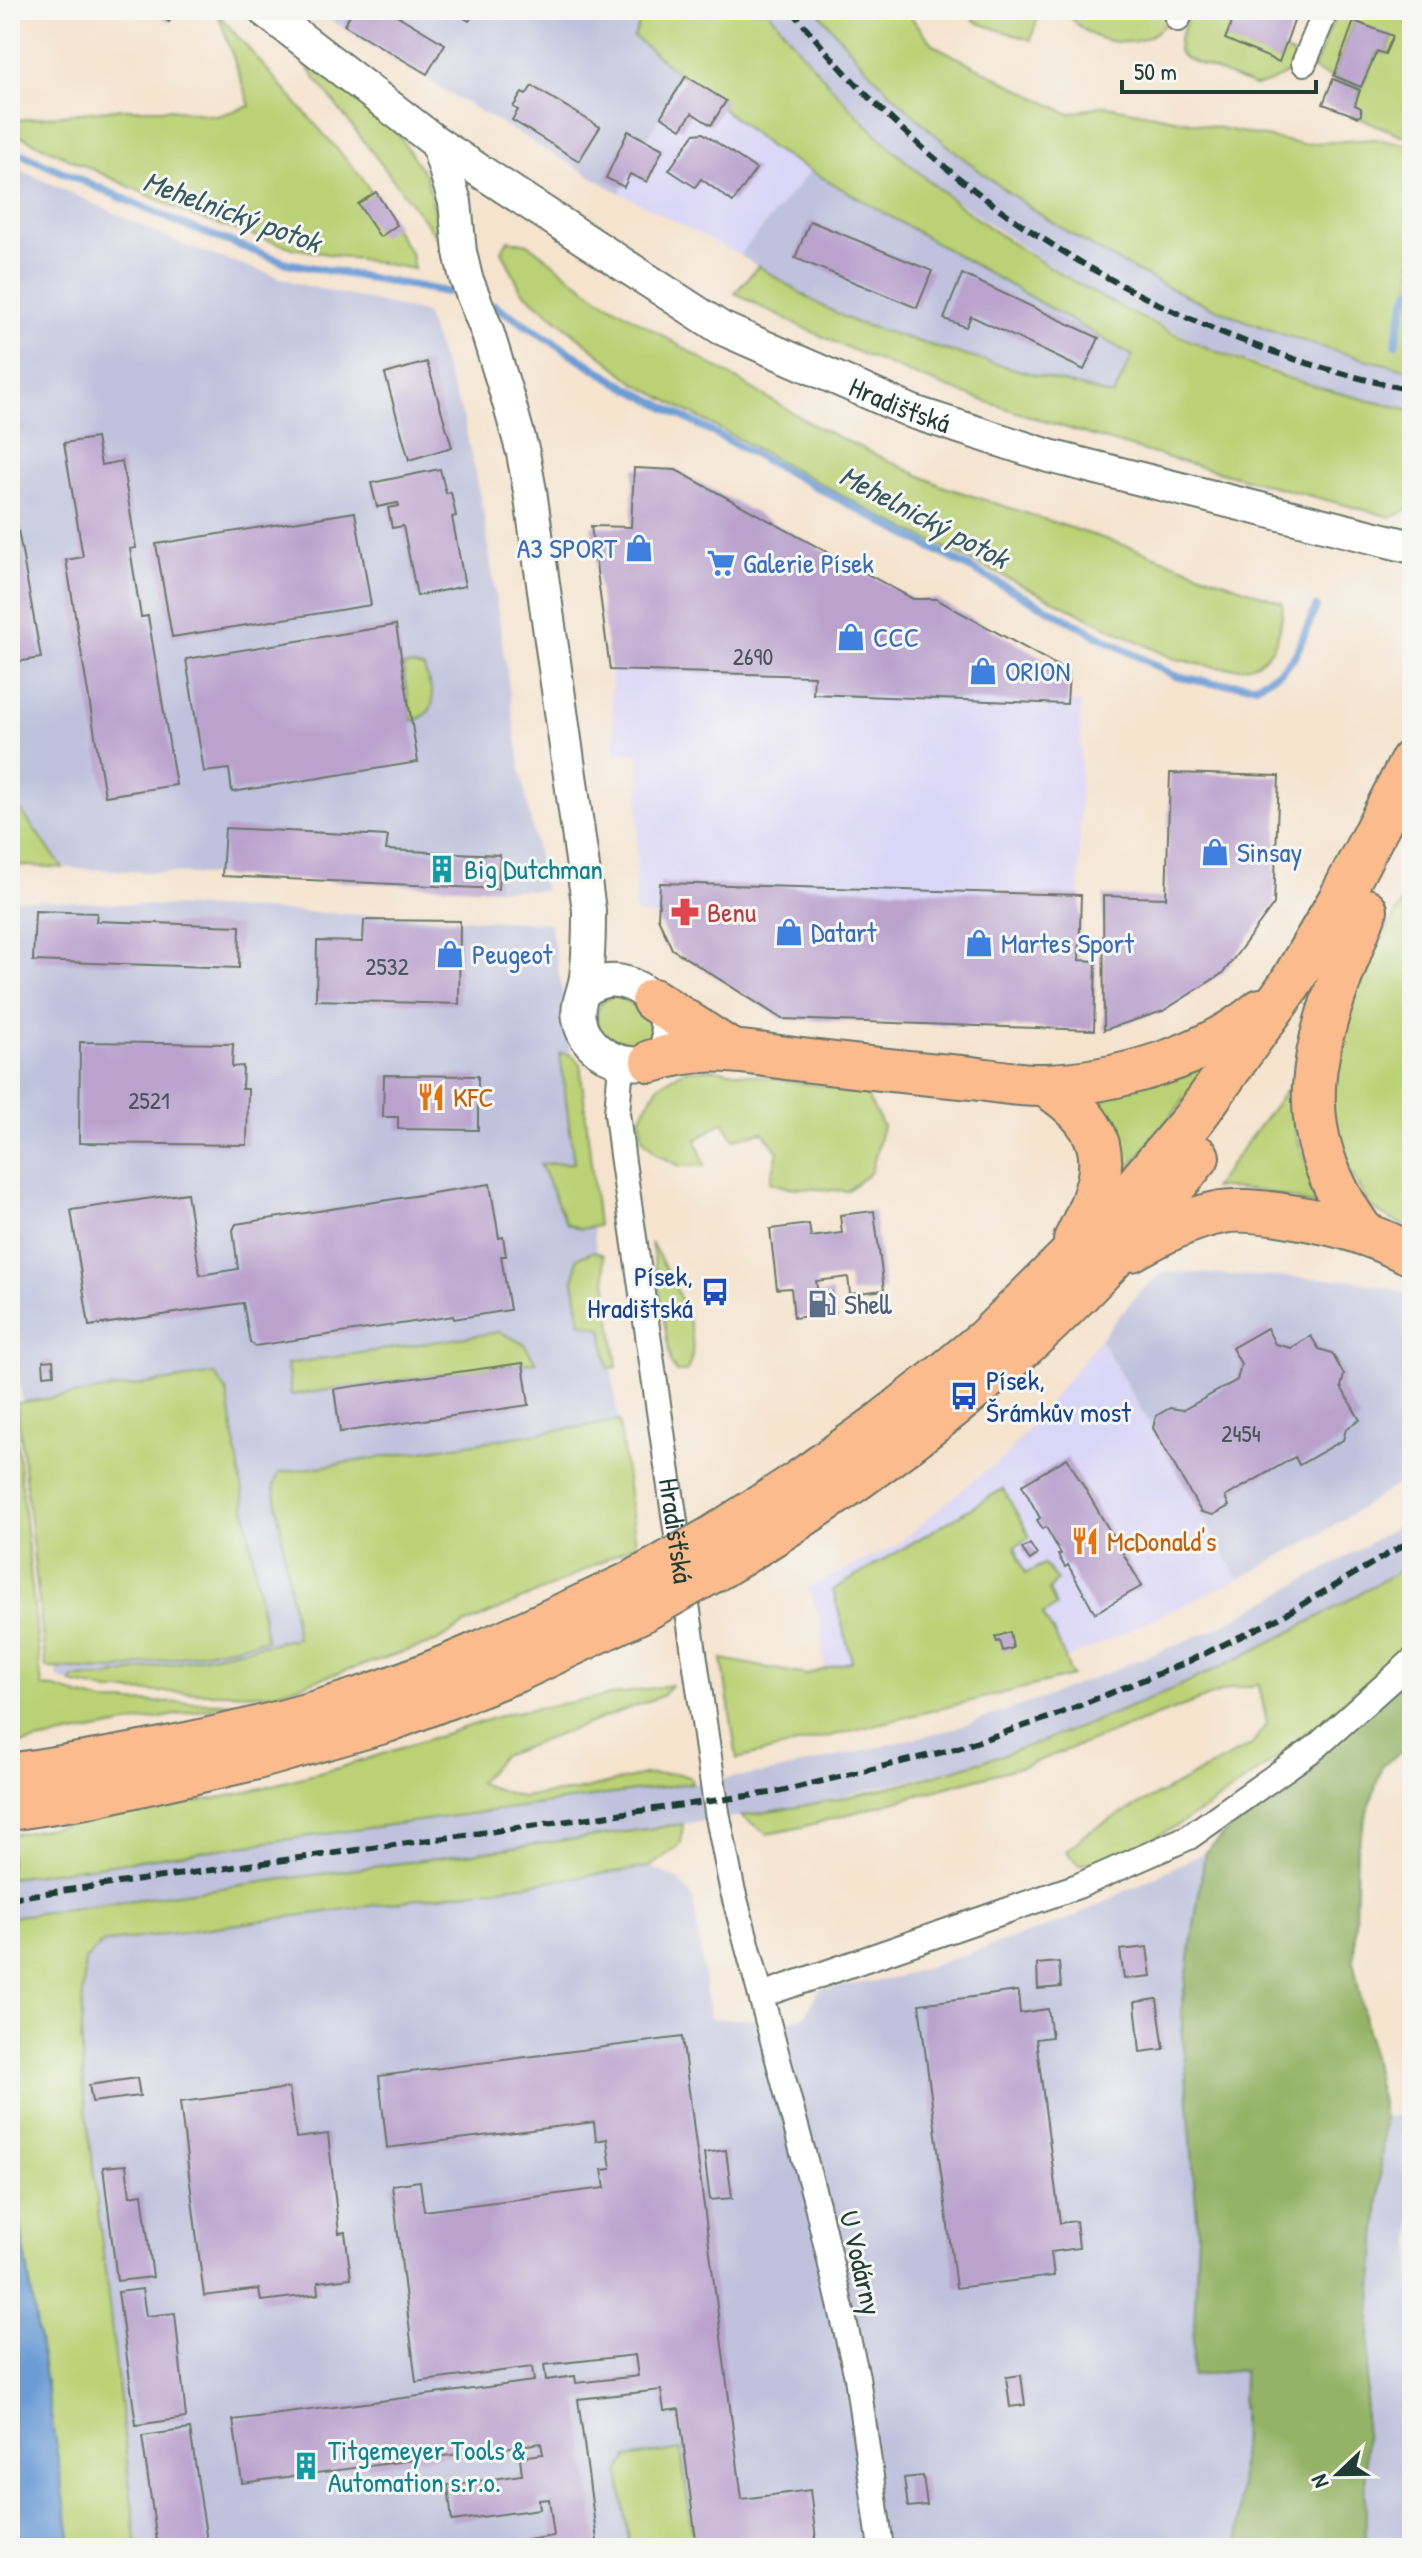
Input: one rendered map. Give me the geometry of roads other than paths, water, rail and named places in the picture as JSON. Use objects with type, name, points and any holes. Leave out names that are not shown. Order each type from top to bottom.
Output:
[{"type":"highway","points":[[717,1551],[800,1481],[876,1427],[985,1340],[1114,1212],[1195,1117],[1289,986],[1340,899],[1412,760]]},
{"type":"highway","points":[[10,1775],[82,1781],[257,1758],[387,1721],[516,1671],[717,1551],[799,1520],[861,1477],[1002,1364],[1104,1268],[1216,1136],[1307,1006],[1366,910],[1412,819]]},
{"type":"highway","points":[[1364,1234],[1341,1198],[1323,1158],[1313,1113],[1313,1088],[1325,1018],[1366,910]]},
{"type":"highway","points":[[636,1062],[702,1049],[728,1049],[810,1061],[1045,1085],[1122,1075],[1198,1050],[1241,1025],[1289,986]]},
{"type":"highway","points":[[646,994],[728,1049]]},
{"type":"highway","points":[[1045,1085],[1070,1101],[1088,1121],[1101,1158],[1099,1180],[1089,1212],[1053,1274]]},
{"type":"highway","points":[[1104,1268],[1155,1236],[1225,1211],[1255,1211],[1364,1234],[1412,1254]]},
{"type":"highway","points":[[10,1809],[82,1781]]},
{"type":"street","name":"Hradišťská","points":[[264,10],[437,143],[721,328],[913,412],[1049,456],[1412,547]]},
{"type":"street","points":[[1304,63],[1326,10]]},
{"type":"street","name":"Hradišťská","points":[[437,143],[455,202],[466,278],[487,331],[523,453],[589,910],[589,952],[578,1014],[584,1034],[600,1052],[636,1062],[665,1048],[668,1033],[664,1017],[611,951],[589,910]]},
{"type":"street","points":[[584,992],[594,984],[619,981],[646,994]]},
{"type":"street","name":"Hradišťská","points":[[636,1062],[617,1113],[622,1155],[712,1782],[732,1888],[762,1995]]},
{"type":"street","points":[[762,1995],[1078,1886],[1189,1837],[1316,1747],[1412,1661]]},
{"type":"street","name":"U Vodárny","points":[[762,1995],[817,2205],[857,2377],[881,2548]]},
{"type":"water","points":[[10,2157],[72,2548],[10,2548]]},
{"type":"waterway","name":"Mehelnický potok","points":[[10,149],[184,225],[287,263],[447,292]]},
{"type":"waterway","name":"Mehelnický potok","points":[[1395,344],[1406,299],[1412,289]]},
{"type":"waterway","name":"Mehelnický potok","points":[[494,305],[617,382],[1175,676],[1212,683],[1256,685],[1281,671],[1296,654],[1316,607]]},
{"type":"railway","points":[[792,10],[853,80],[919,145],[991,203],[1068,255],[1149,300],[1234,337],[1322,368],[1412,390]]},
{"type":"railway","points":[[10,1898],[777,1792],[955,1749],[1051,1717],[1185,1663],[1279,1618],[1412,1540]]},
{"type":"place","name":"A3 SPORT","points":[[639,548]]},
{"type":"place","name":"Galerie Písek","points":[[721,563]]},
{"type":"place","name":"CCC","points":[[851,637]]},
{"type":"place","name":"ORION","points":[[983,671]]},
{"type":"place","name":"Sinsay","points":[[1215,852]]},
{"type":"place","name":"Big Dutchman","points":[[442,869]]},
{"type":"place","name":"Benu","points":[[685,912]]},
{"type":"place","name":"Datart","points":[[789,932]]},
{"type":"place","name":"Martes Sport","points":[[979,943]]},
{"type":"place","name":"Peugeot","points":[[450,954]]},
{"type":"place","name":"KFC","points":[[431,1097]]},
{"type":"place","name":"Písek, Hradištská","points":[[715,1292]]},
{"type":"place","name":"Shell","points":[[822,1304]]},
{"type":"place","name":"Písek, Šrámkův most","points":[[964,1396]]},
{"type":"place","name":"McDonald's","points":[[1085,1541]]},
{"type":"place","name":"Titgemeyer Tools & Automation s.r.o.","points":[[306,2466]]}]
